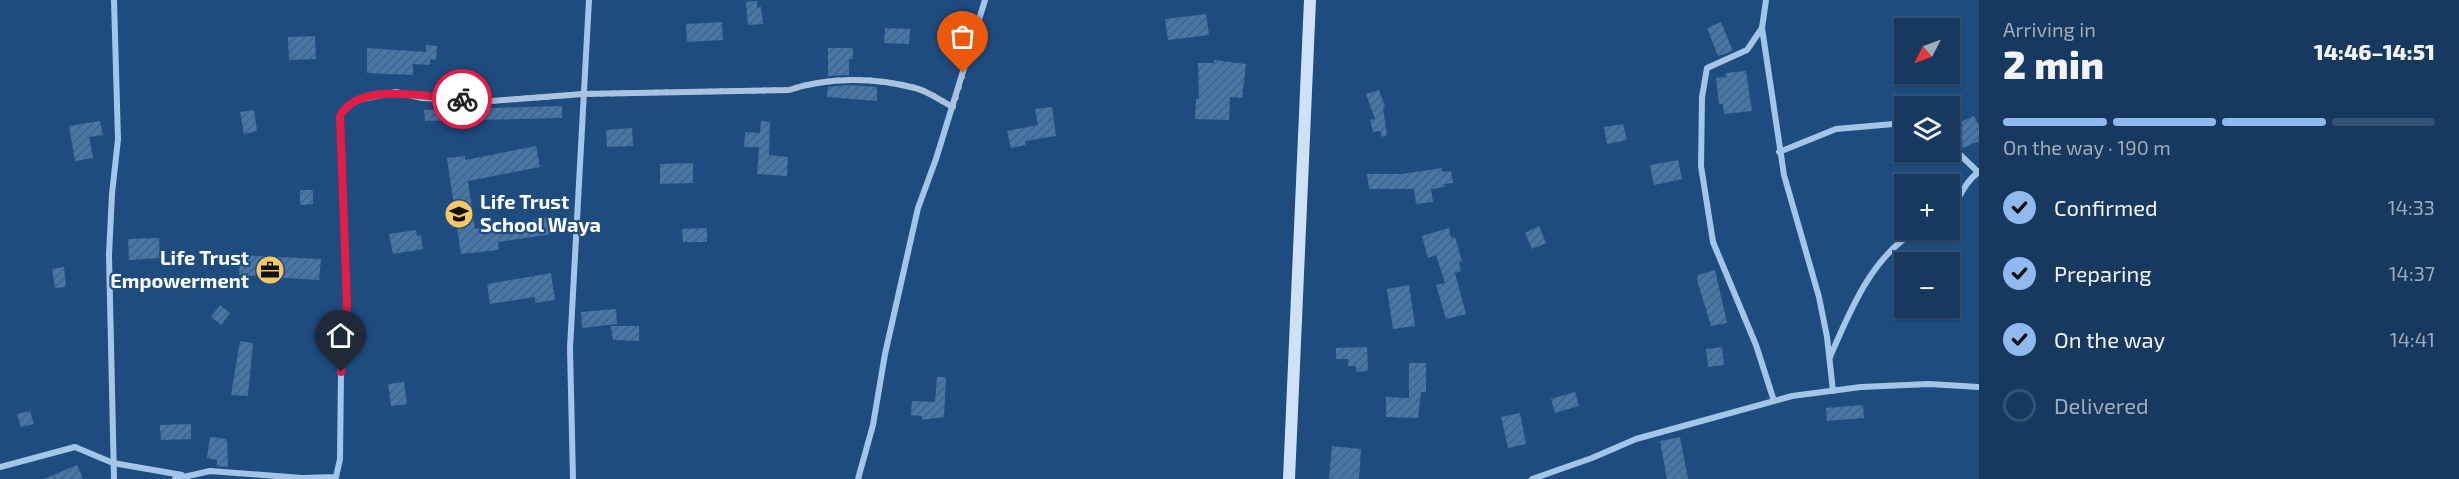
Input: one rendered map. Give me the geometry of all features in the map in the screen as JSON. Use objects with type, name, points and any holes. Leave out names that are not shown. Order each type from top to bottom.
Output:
[{"type":"street","points":[[114,0],[119,105],[117,161],[110,223],[114,479]]},
{"type":"street","points":[[573,479],[570,348],[589,0]]},
{"type":"street","points":[[858,479],[873,424],[885,354],[918,208],[953,107],[985,0]]},
{"type":"street","points":[[1288,479],[1310,0]]},
{"type":"street","points":[[1766,0],[1762,28],[1779,152],[1817,288],[1830,358],[1833,391]]},
{"type":"street","points":[[1762,28],[1747,50],[1707,68],[1701,97],[1701,166],[1713,242],[1756,345],[1774,401]]},
{"type":"street","points":[[0,467],[75,447],[113,464],[183,475],[210,471],[302,478],[336,477],[340,459],[341,372],[347,304],[339,131],[340,116],[345,108],[357,100],[396,93],[422,98],[492,101],[583,94],[789,90],[815,82],[841,80],[916,88],[953,107]]},
{"type":"street","points":[[1779,152],[1836,129],[1894,124]]},
{"type":"street","points":[[1960,154],[1979,172],[1970,177],[1960,198]]},
{"type":"street","points":[[1830,358],[1869,278],[1902,240]]},
{"type":"street","points":[[1532,479],[1592,458],[1636,439],[1792,396],[1929,384],[1979,387]]},
{"type":"street","points":[[175,479],[183,475]]},
{"type":"building","points":[[757,1],[757,8],[761,7],[763,24],[748,25],[746,2]]},
{"type":"building","points":[[1206,14],[1209,35],[1168,40],[1165,19]]},
{"type":"building","points":[[722,22],[723,40],[687,42],[686,24]]},
{"type":"building","points":[[1721,22],[1733,51],[1718,56],[1707,28]]},
{"type":"building","points":[[885,28],[910,29],[909,44],[884,43]]},
{"type":"building","points":[[315,36],[316,59],[289,60],[288,37]]},
{"type":"building","points":[[426,45],[437,46],[436,60],[430,59],[430,65],[413,64],[413,75],[367,73],[367,48],[426,52]]},
{"type":"building","points":[[828,48],[853,48],[853,59],[849,59],[849,75],[828,76]]},
{"type":"building","points":[[1214,60],[1246,64],[1242,98],[1230,97],[1229,120],[1195,119],[1196,99],[1199,99],[1198,63],[1214,63]]},
{"type":"building","points":[[1746,71],[1752,111],[1724,114],[1723,104],[1719,104],[1716,78],[1727,77],[1725,73]]},
{"type":"building","points":[[849,85],[877,87],[877,101],[827,97],[828,87]]},
{"type":"building","points":[[1379,90],[1385,107],[1383,108],[1387,135],[1382,137],[1380,131],[1373,132],[1370,120],[1375,119],[1366,94]]},
{"type":"building","points":[[562,106],[562,118],[425,121],[424,110]]},
{"type":"building","points":[[1052,107],[1056,136],[1025,141],[1026,145],[1011,148],[1007,131],[1038,125],[1035,109]]},
{"type":"building","points":[[254,110],[257,131],[244,134],[240,112]]},
{"type":"building","points":[[1974,116],[1979,126],[1979,141],[1963,148],[1960,122]]},
{"type":"building","points":[[100,121],[103,135],[89,137],[93,158],[75,161],[69,126]]},
{"type":"building","points":[[761,121],[770,122],[769,155],[788,157],[787,176],[757,174],[759,147],[744,147],[745,132],[760,133]]},
{"type":"building","points":[[1623,124],[1627,140],[1607,144],[1604,127]]},
{"type":"building","points":[[632,128],[633,146],[607,147],[606,130]]},
{"type":"building","points":[[536,146],[540,167],[468,181],[475,229],[556,216],[559,233],[498,242],[499,250],[461,254],[447,158],[465,156],[465,160]]},
{"type":"building","points":[[1678,160],[1682,179],[1654,185],[1650,165]]},
{"type":"building","points":[[693,163],[693,183],[660,184],[660,164]]},
{"type":"building","points":[[1442,168],[1442,172],[1451,171],[1453,183],[1431,189],[1433,202],[1416,204],[1414,189],[1369,189],[1367,174],[1401,174]]},
{"type":"building","points":[[300,190],[313,190],[313,204],[300,205]]},
{"type":"building","points":[[1539,226],[1546,243],[1532,249],[1525,233]]},
{"type":"building","points":[[707,228],[707,242],[683,242],[682,229]]},
{"type":"building","points":[[1449,228],[1451,238],[1455,237],[1462,261],[1459,262],[1461,271],[1455,273],[1466,314],[1446,319],[1436,285],[1445,283],[1436,255],[1428,258],[1422,236]]},
{"type":"building","points":[[416,230],[417,236],[421,235],[423,249],[393,254],[389,234]]},
{"type":"building","points":[[159,238],[160,258],[129,260],[128,239]]},
{"type":"building","points":[[240,255],[321,259],[319,280],[239,275]]},
{"type":"building","points":[[64,267],[66,287],[55,288],[52,269]]},
{"type":"building","points":[[1715,270],[1727,323],[1711,326],[1697,280],[1698,275]]},
{"type":"building","points":[[551,273],[555,300],[535,303],[535,297],[490,304],[487,284]]},
{"type":"building","points":[[1409,285],[1415,326],[1393,329],[1387,289]]},
{"type":"building","points":[[220,305],[230,313],[221,325],[211,317]]},
{"type":"building","points":[[616,309],[617,324],[582,328],[581,312]]},
{"type":"building","points":[[611,326],[639,326],[639,341],[613,340]]},
{"type":"building","points":[[240,341],[253,343],[248,396],[231,395]]},
{"type":"building","points":[[1367,347],[1368,371],[1356,372],[1356,366],[1348,366],[1348,359],[1336,359],[1336,348]]},
{"type":"building","points":[[1722,347],[1724,365],[1708,367],[1706,349]]},
{"type":"building","points":[[1409,363],[1426,363],[1426,392],[1421,392],[1418,418],[1386,417],[1386,397],[1409,398]]},
{"type":"building","points":[[937,377],[946,377],[944,417],[922,420],[922,416],[911,415],[912,401],[935,402]]},
{"type":"building","points":[[404,382],[407,404],[391,406],[388,384]]},
{"type":"building","points":[[1575,392],[1579,406],[1555,413],[1551,399]]},
{"type":"building","points":[[1863,405],[1864,418],[1827,421],[1826,408]]},
{"type":"building","points":[[30,411],[34,424],[21,427],[17,414]]},
{"type":"building","points":[[1520,413],[1526,444],[1508,448],[1501,417]]},
{"type":"building","points":[[191,424],[191,439],[161,440],[160,425]]},
{"type":"building","points":[[210,437],[227,439],[228,467],[217,466],[217,460],[207,458]]},
{"type":"building","points":[[1680,437],[1688,479],[1667,479],[1660,441]]},
{"type":"building","points":[[1332,446],[1361,449],[1359,479],[1329,479]]},
{"type":"building","points":[[77,465],[83,479],[44,479]]},
{"type":"way so far","points":[[462,99],[492,101],[583,94],[789,90],[815,82],[841,80],[916,88],[953,107],[963,73]]},
{"type":"place","name":"Life Trust School Waya","points":[[459,214]]},
{"type":"place","name":"Life Trust Empowerment","points":[[270,270]]},
{"type":"route","points":[[341,372],[347,304],[340,116],[345,108],[357,100],[374,96],[396,93],[411,94],[422,98],[462,99]]}]
